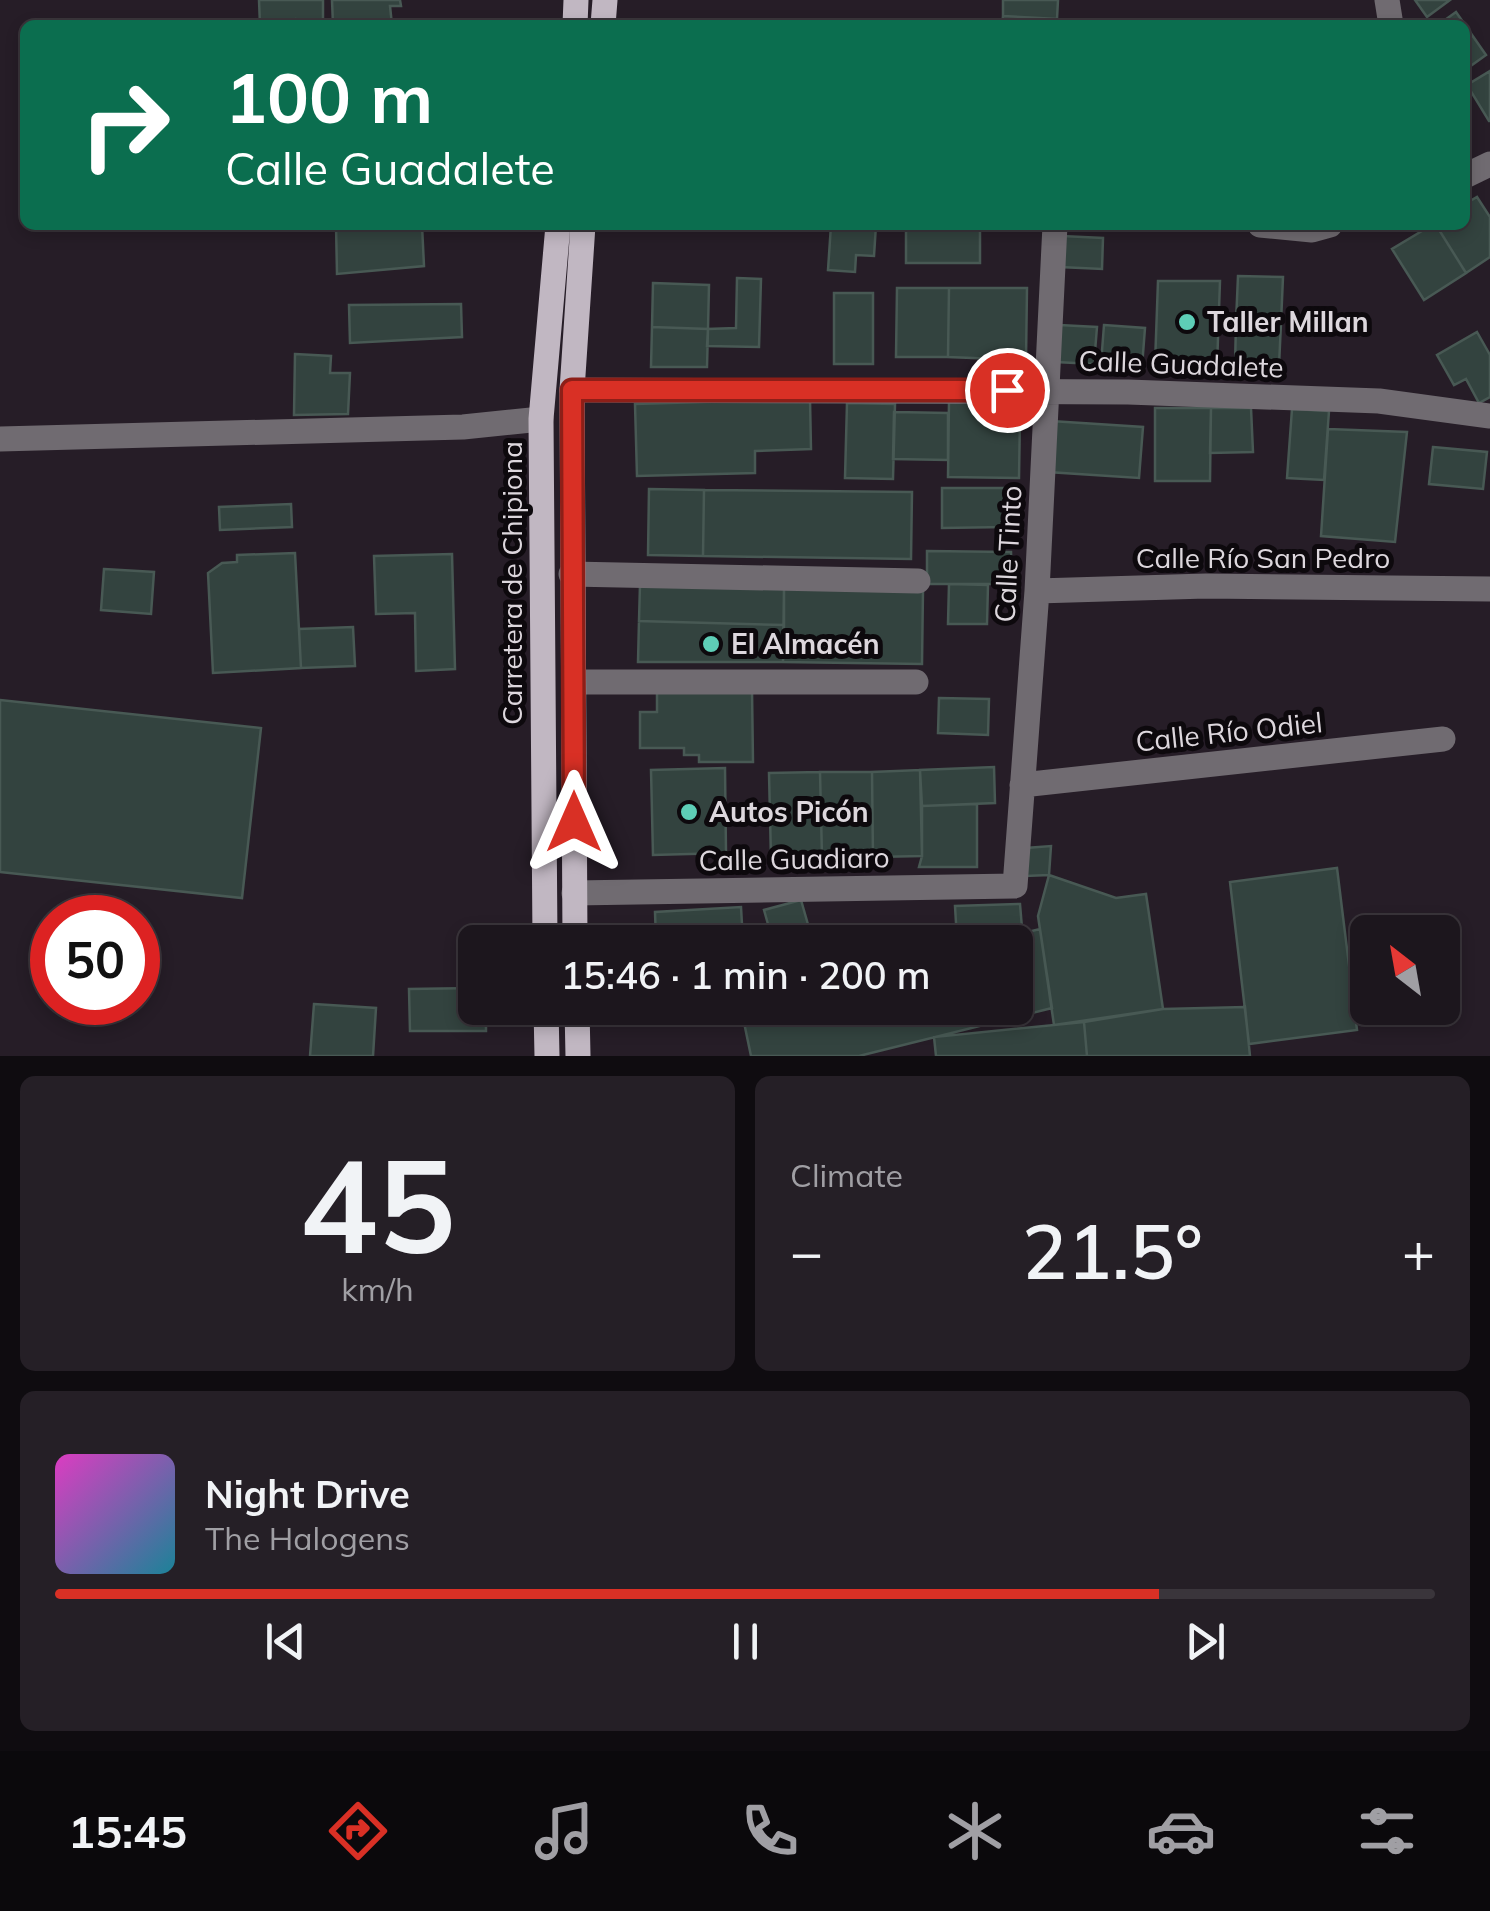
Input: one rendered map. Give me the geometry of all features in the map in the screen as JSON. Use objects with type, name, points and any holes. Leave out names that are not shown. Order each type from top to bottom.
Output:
[{"type":"main road","name":"Carretera de Chipiona","points":[[545,925],[541,419],[558,230]]},
{"type":"main road","points":[[575,925],[572,390],[583,230]]},
{"type":"main road","points":[[546,1025],[547,1056]]},
{"type":"main road","points":[[577,1025],[578,1056]]},
{"type":"street","name":"Calle Tinto","points":[[1015,886],[1037,591],[1055,230]]},
{"type":"street","name":"Calle Guadalete","points":[[572,390],[1046,390],[1380,401],[1489,416]]},
{"type":"street","points":[[0,439],[463,427],[541,419]]},
{"type":"street","points":[[571,574],[918,582]]},
{"type":"street","name":"Calle Río San Pedro","points":[[1037,591],[1206,586],[1490,589]]},
{"type":"street","points":[[574,682],[916,682]]},
{"type":"street","name":"Calle Río Odiel","points":[[1022,785],[1443,739]]},
{"type":"street","name":"Calle Guadiaro","points":[[574,893],[1015,886]]},
{"type":"building","points":[[259,0],[323,0],[323,20],[260,20]]},
{"type":"building","points":[[332,0],[400,0],[401,6],[390,6],[391,20],[333,20]]},
{"type":"building","points":[[1003,0],[1058,0],[1057,19],[1003,16]]},
{"type":"building","points":[[1415,0],[1450,0],[1427,17]]},
{"type":"building","points":[[1456,12],[1462,20],[1445,20]]},
{"type":"building","points":[[1003,16],[1057,19],[1057,20],[1003,20]]},
{"type":"building","points":[[1470,32],[1486,55],[1470,66]]},
{"type":"building","points":[[1490,71],[1490,121],[1470,90],[1470,83]]},
{"type":"building","points":[[1477,197],[1490,217],[1490,257],[1466,273],[1439,230],[1470,230],[1470,201]]},
{"type":"building","points":[[336,230],[422,230],[424,266],[337,274]]},
{"type":"building","points":[[831,230],[876,230],[874,256],[856,255],[855,272],[828,270]]},
{"type":"building","points":[[906,230],[980,230],[980,263],[906,263]]},
{"type":"building","points":[[1424,230],[1439,230],[1466,273],[1424,300],[1392,249]]},
{"type":"building","points":[[1062,236],[1103,238],[1102,269],[1060,267]]},
{"type":"building","points":[[1238,276],[1283,277],[1281,323],[1236,322]]},
{"type":"building","points":[[737,278],[761,279],[759,347],[707,346],[708,329],[736,328]]},
{"type":"building","name":"Taller Millan","points":[[1158,281],[1220,281],[1217,367],[1155,364]]},
{"type":"building","points":[[653,283],[709,285],[708,329],[652,327]]},
{"type":"building","points":[[897,288],[949,288],[948,357],[896,357]]},
{"type":"building","points":[[949,288],[1027,288],[1026,360],[948,357]]},
{"type":"building","points":[[834,293],[873,293],[873,364],[834,364]]},
{"type":"building","points":[[461,304],[462,337],[350,343],[349,305]]},
{"type":"building","points":[[1236,322],[1281,323],[1279,366],[1235,366]]},
{"type":"building","points":[[1059,325],[1097,327],[1094,364],[1056,362]]},
{"type":"building","points":[[1104,325],[1145,328],[1142,367],[1101,364]]},
{"type":"building","points":[[652,327],[708,329],[707,367],[651,367]]},
{"type":"building","points":[[1477,332],[1490,355],[1490,397],[1479,403],[1466,379],[1454,385],[1437,355]]},
{"type":"building","points":[[295,354],[331,356],[330,373],[350,373],[348,414],[294,415]]},
{"type":"building","points":[[810,399],[811,449],[755,451],[755,473],[637,476],[635,404]]},
{"type":"building","points":[[949,402],[976,402],[976,415],[1020,416],[1019,478],[948,477]]},
{"type":"building","points":[[847,403],[895,404],[893,479],[845,478]]},
{"type":"building","points":[[1155,408],[1211,408],[1210,481],[1155,481]]},
{"type":"building","points":[[1211,408],[1251,408],[1253,452],[1210,453]]},
{"type":"building","points":[[1292,409],[1329,411],[1324,480],[1287,478]]},
{"type":"building","points":[[894,412],[948,413],[948,460],[893,459]]},
{"type":"building","points":[[1051,421],[1143,427],[1139,478],[1048,472]]},
{"type":"building","points":[[1328,429],[1407,432],[1395,542],[1321,536]]},
{"type":"building","points":[[1433,447],[1487,452],[1483,489],[1429,484]]},
{"type":"building","points":[[942,488],[1005,488],[1005,527],[942,528]]},
{"type":"building","points":[[649,489],[704,490],[703,556],[648,555]]},
{"type":"building","points":[[704,490],[912,492],[911,559],[703,556]]},
{"type":"building","points":[[291,504],[292,527],[220,530],[219,507]]},
{"type":"building","points":[[927,551],[1011,552],[1012,584],[927,584]]},
{"type":"building","points":[[295,553],[301,668],[213,673],[208,573],[222,563],[237,562],[237,555]]},
{"type":"building","points":[[452,554],[455,669],[416,671],[415,613],[376,614],[374,556]]},
{"type":"building","points":[[104,569],[154,572],[151,614],[101,610]]},
{"type":"building","points":[[949,584],[988,585],[987,624],[948,624]]},
{"type":"building","points":[[640,585],[784,588],[784,625],[639,621]]},
{"type":"building","points":[[784,588],[923,590],[922,664],[783,662]]},
{"type":"building","name":"El Almacén","points":[[639,621],[784,625],[783,662],[638,662]]},
{"type":"building","points":[[353,627],[355,666],[301,668],[299,629]]},
{"type":"building","points":[[752,690],[753,762],[699,762],[699,755],[684,755],[684,748],[640,748],[640,712],[657,712],[657,692]]},
{"type":"building","points":[[939,698],[989,699],[988,735],[938,733]]},
{"type":"building","points":[[0,700],[261,728],[242,898],[0,872]]},
{"type":"building","points":[[994,767],[995,803],[922,806],[920,770]]},
{"type":"building","name":"Autos Picón","points":[[725,768],[726,853],[653,855],[651,770]]},
{"type":"building","points":[[920,770],[922,856],[873,857],[872,772]]},
{"type":"building","points":[[820,772],[822,857],[771,859],[769,773]]},
{"type":"building","points":[[820,772],[872,772],[873,857],[822,857]]},
{"type":"building","points":[[977,804],[977,867],[919,867],[922,806]]},
{"type":"building","points":[[1051,846],[1049,875],[1025,876],[1026,848]]},
{"type":"building","points":[[1337,868],[1350,973],[1350,1025],[1356,1025],[1357,1030],[1249,1044],[1230,882]]},
{"type":"building","points":[[1049,875],[1116,898],[1146,894],[1163,1009],[1054,1025],[1038,916]]},
{"type":"building","points":[[801,900],[808,925],[768,925],[764,910]]},
{"type":"building","points":[[1020,904],[1022,925],[956,925],[955,906]]},
{"type":"building","points":[[741,907],[742,925],[655,925],[655,912]]},
{"type":"building","points":[[1040,929],[1052,1008],[1033,1013],[1033,931]]},
{"type":"building","points":[[458,988],[458,1025],[486,1025],[486,1031],[410,1031],[409,989]]},
{"type":"building","points":[[314,1004],[376,1008],[373,1056],[310,1056]]},
{"type":"building","points":[[1245,1007],[1250,1056],[1087,1056],[1084,1022],[1163,1009]]},
{"type":"building","points":[[1084,1022],[1087,1056],[936,1056],[934,1037]]},
{"type":"building","points":[[745,1025],[984,1025],[859,1056],[751,1056]]},
{"type":"place","name":"Taller Millan","points":[[1187,322]]},
{"type":"place","name":"El Almacén","points":[[711,644]]},
{"type":"place","name":"Autos Picón","points":[[689,812]]},
{"type":"route","points":[[574,822],[572,390],[1007,390]]}]
